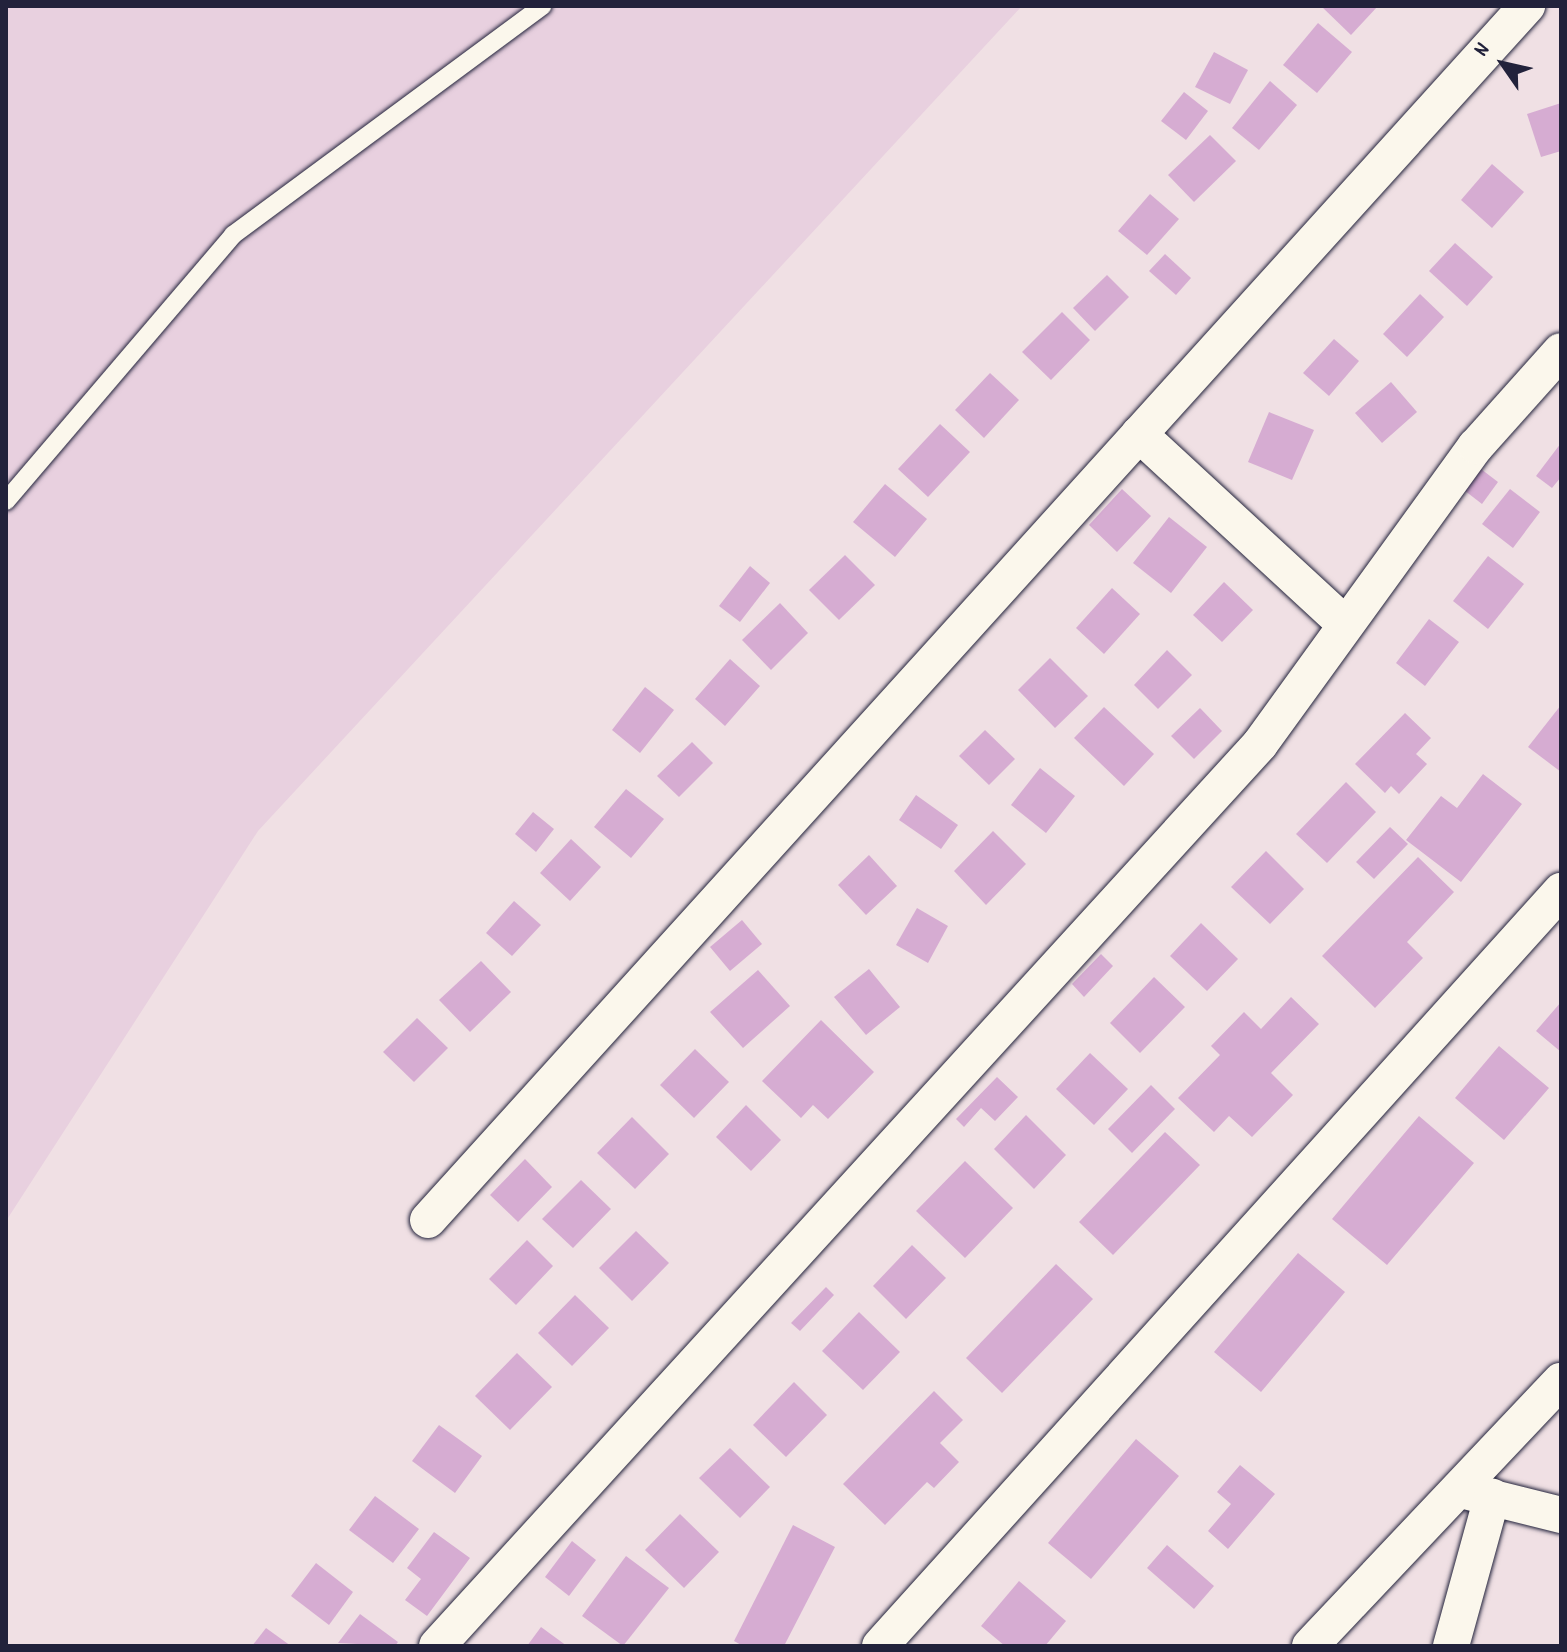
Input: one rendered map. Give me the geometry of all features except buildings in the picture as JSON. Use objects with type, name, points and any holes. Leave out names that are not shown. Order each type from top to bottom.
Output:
[{"type":"street","points":[[428,1220],[1527,6]]},
{"type":"street","points":[[437,1646],[1260,744],[1344,623],[1476,446],[1561,351]]},
{"type":"street","points":[[1139,434],[1344,623]]},
{"type":"street","points":[[880,1646],[1561,891]]},
{"type":"street","points":[[1310,1646],[1476,1493],[1561,1381]]},
{"type":"street","points":[[1476,1493],[1561,1515]]},
{"type":"street","points":[[1451,1646],[1476,1493]]},
{"type":"lane","points":[[6,501],[233,235],[542,6]]},
{"type":"shaded area","points":[[6,6],[1022,6],[258,831],[6,1221]]}]
